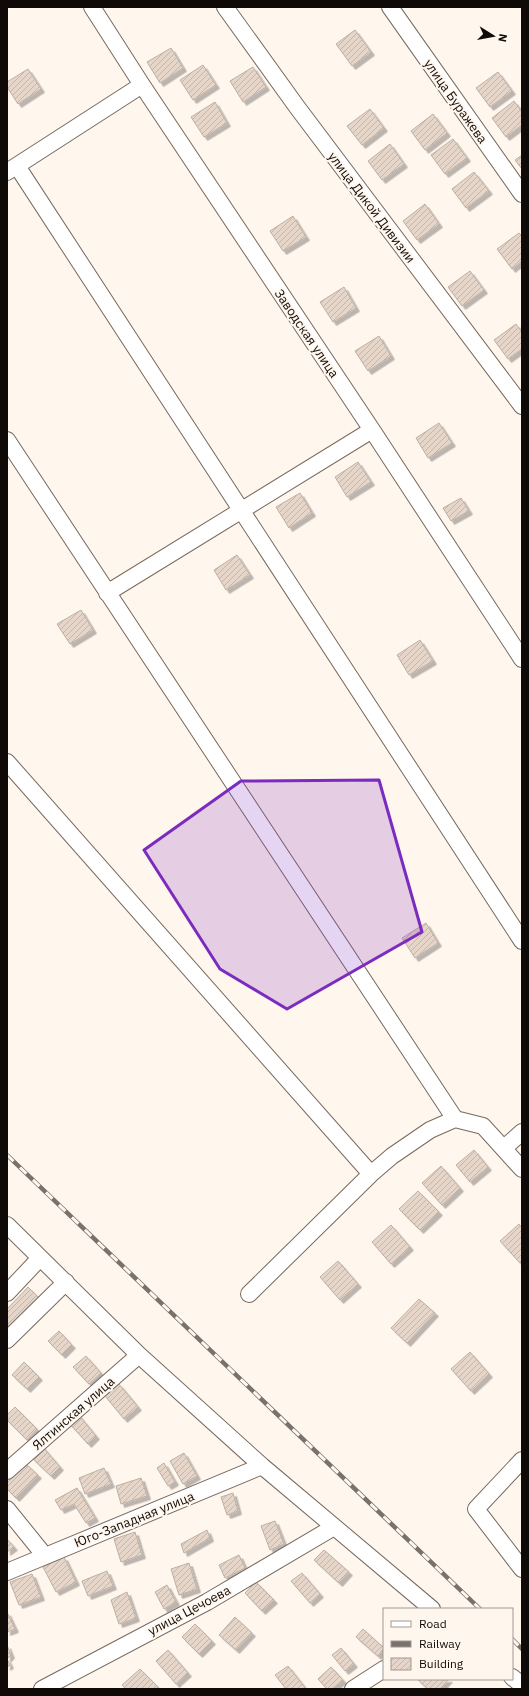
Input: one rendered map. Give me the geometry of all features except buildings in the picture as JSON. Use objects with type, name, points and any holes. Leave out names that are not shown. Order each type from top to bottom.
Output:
[{"type":"street","name":"Заводская улица","points":[[92,7],[142,85],[372,430],[522,659]]},
{"type":"street","name":"улица Дикой Дивизии","points":[[225,7],[297,107],[522,406]]},
{"type":"street","name":"улица Буражева","points":[[390,7],[522,194]]},
{"type":"street","points":[[142,85],[12,169],[241,511],[522,942]]},
{"type":"street","points":[[107,593],[372,430]]},
{"type":"street","points":[[7,440],[455,1119]]},
{"type":"street","points":[[7,762],[371,1174]]},
{"type":"street","points":[[249,1294],[371,1174],[392,1156],[430,1130],[455,1119],[483,1126],[522,1169]]},
{"type":"street","points":[[504,1148],[522,1132]]},
{"type":"street","points":[[7,1226],[139,1355],[262,1466],[431,1608]]},
{"type":"street","points":[[7,1293],[40,1258]]},
{"type":"street","points":[[7,1340],[66,1282]]},
{"type":"street","name":"Ялтинская улица","points":[[7,1471],[139,1355]]},
{"type":"street","points":[[522,1460],[476,1509],[522,1569]]},
{"type":"street","name":"Юго-Западная улица","points":[[7,1572],[262,1466]]},
{"type":"street","points":[[7,1509],[46,1556]]},
{"type":"street","name":"улица Цечоева","points":[[42,1689],[207,1602],[334,1527]]},
{"type":"street","points":[[353,1689],[383,1670]]},
{"type":"street","points":[[513,1678],[522,1685]]},
{"type":"highlighted area","points":[[379,780],[422,932],[287,1009],[220,969],[144,850],[241,781]]},
{"type":"railway","points":[[7,1155],[479,1608]]},
{"type":"railway","points":[[513,1640],[522,1649]]}]
